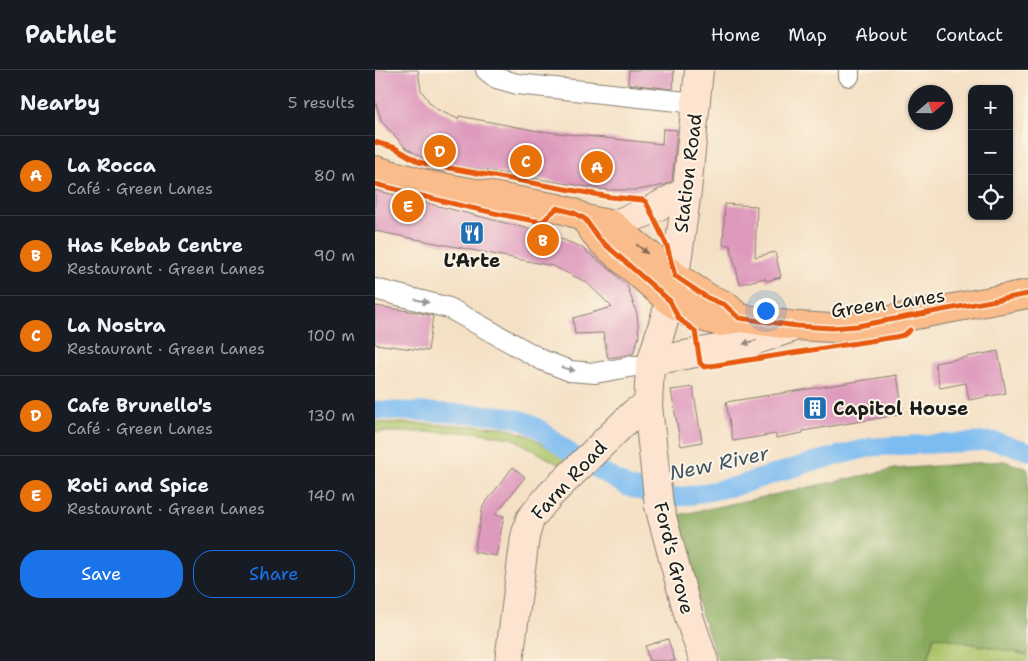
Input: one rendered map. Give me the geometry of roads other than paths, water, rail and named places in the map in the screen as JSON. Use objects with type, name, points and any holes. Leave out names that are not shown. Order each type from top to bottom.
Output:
[{"type":"main road","name":"Green Lanes","points":[[375,170],[426,184],[557,208],[574,213],[585,219],[612,224],[672,289]]},
{"type":"main road","name":"Green Lanes","points":[[585,219],[599,239],[672,289],[708,298],[725,305],[739,318],[797,326],[832,328],[857,326],[1028,294]]},
{"type":"street","points":[[486,70],[496,78],[517,84],[696,103]]},
{"type":"street","name":"Station Road","points":[[672,289],[687,191],[699,70]]},
{"type":"street","points":[[612,224],[650,210],[687,191]]},
{"type":"street","points":[[375,289],[449,308],[542,360],[570,371],[595,373],[651,364],[745,344],[797,326]]},
{"type":"street","name":"Ford's Grove","points":[[672,289],[651,364],[648,406],[658,495],[689,618],[704,661]]},
{"type":"street","name":"Farm Road","points":[[509,661],[525,537],[530,519],[550,495],[635,412],[648,406]]},
{"type":"waterway","name":"New River","points":[[375,410],[498,415],[522,420],[541,430],[574,456],[628,487],[668,498],[736,486],[812,462],[872,447],[994,441],[1028,451]]},
{"type":"place","name":"Cafe Brunello's","points":[[440,151]]},
{"type":"place","name":"La Nostra","points":[[526,161]]},
{"type":"place","name":"La Rocca","points":[[597,167]]},
{"type":"place","name":"Roti and Spice","points":[[408,206]]},
{"type":"place","name":"L'Arte","points":[[472,233]]},
{"type":"place","name":"Has Kebab Centre","points":[[543,240]]},
{"type":"place","name":"Capitol House","points":[[815,408]]}]
